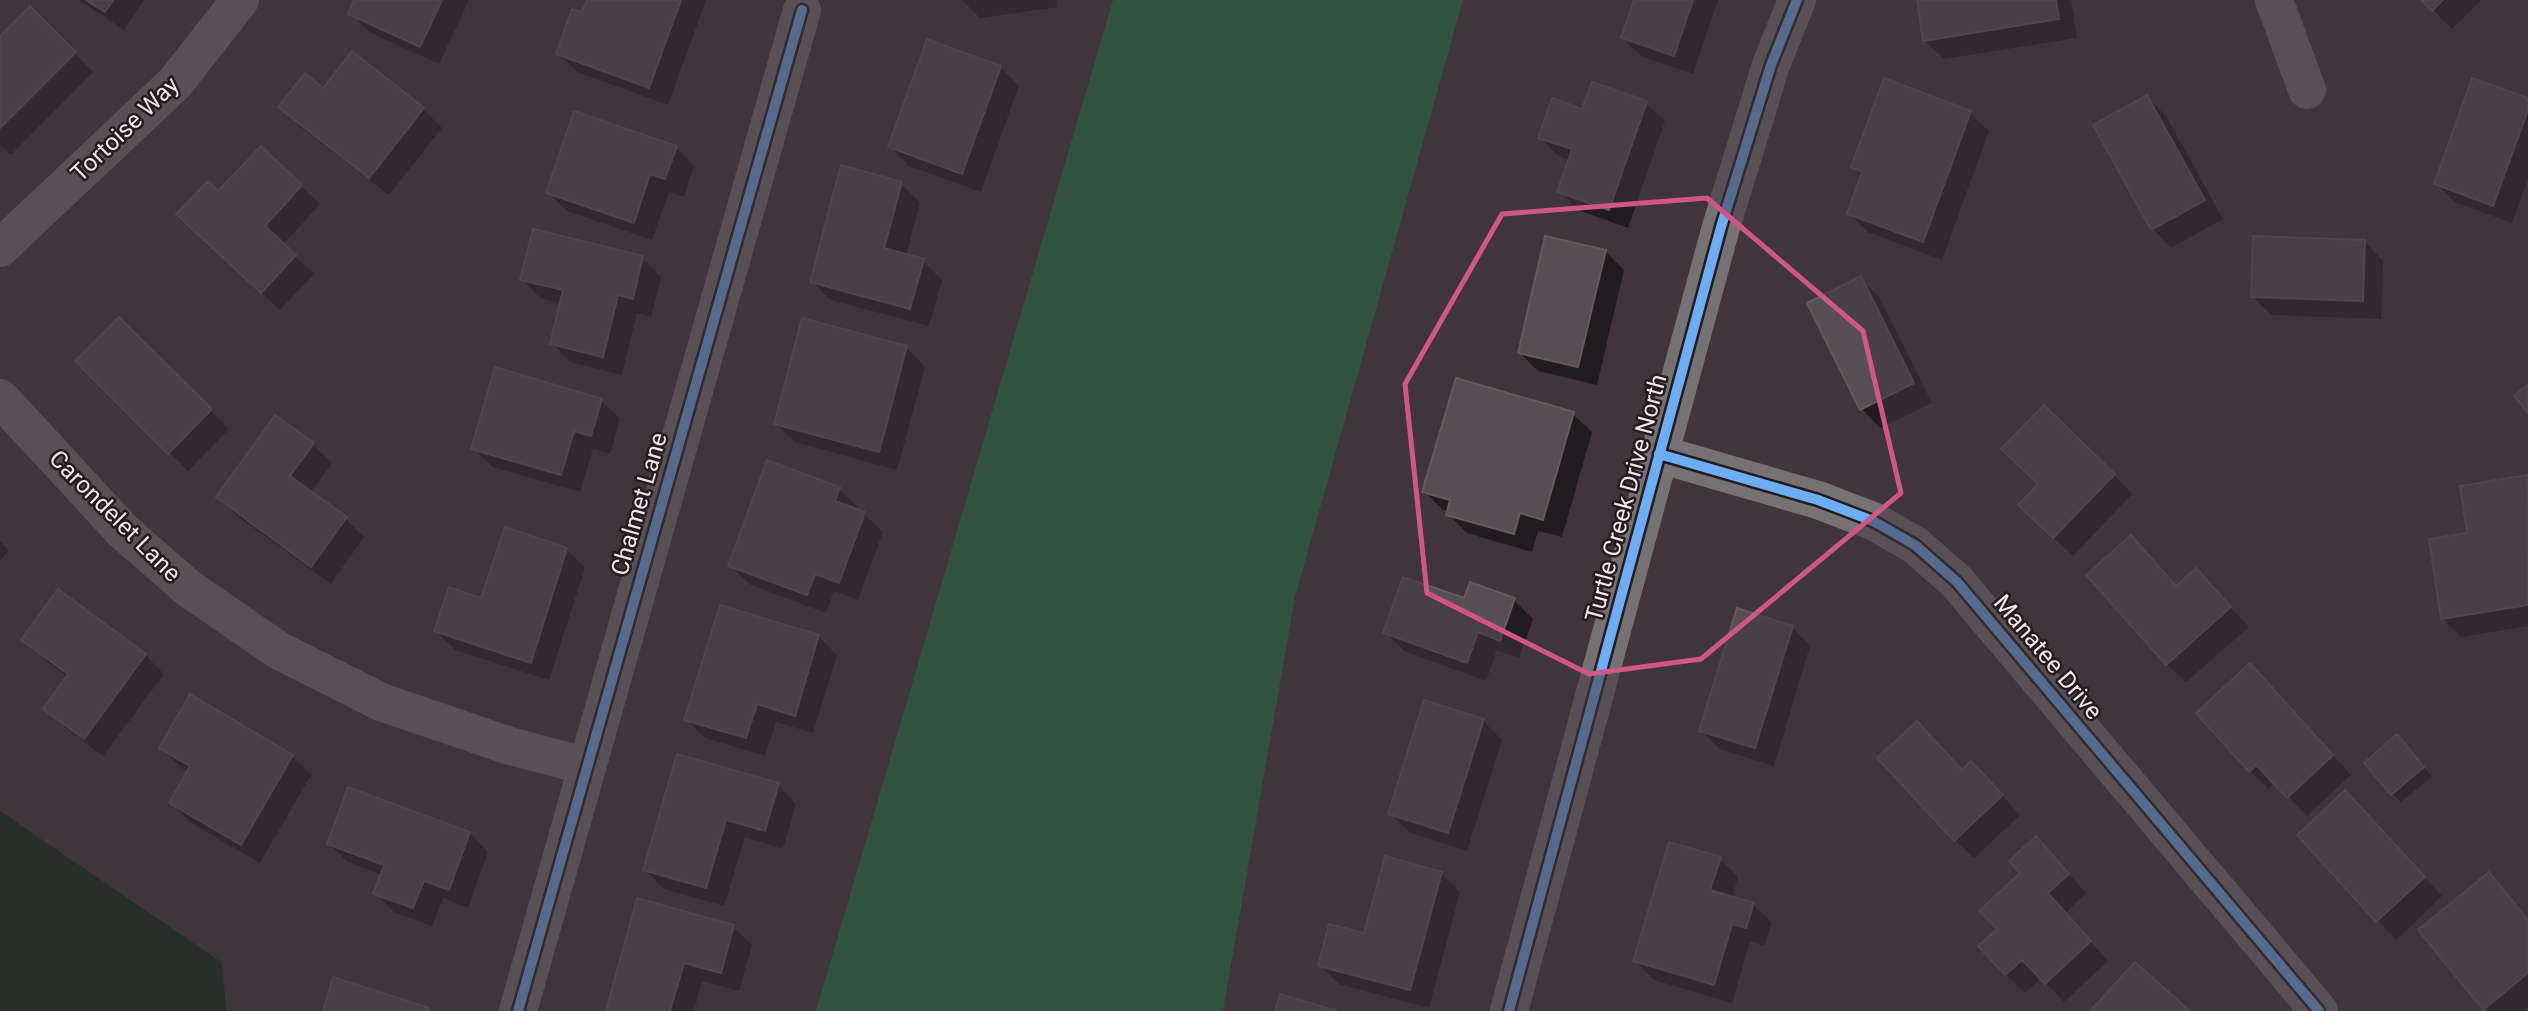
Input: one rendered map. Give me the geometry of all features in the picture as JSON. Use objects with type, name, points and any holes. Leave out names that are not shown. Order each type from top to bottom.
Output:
[{"type":"street","name":"Tortoise Way","points":[[0,248],[175,83],[240,0]]},
{"type":"street","name":"Turtle Creek Drive North","points":[[1509,1011],[1721,227],[1771,65],[1797,0]]},
{"type":"street","points":[[2274,0],[2307,90]]},
{"type":"street","name":"Chalmet Lane","points":[[518,1011],[802,10]]},
{"type":"street","name":"Carondelet Lane","points":[[0,398],[123,531],[188,588],[278,650],[381,702],[510,746],[586,766]]},
{"type":"street","name":"Manatee Drive","points":[[1659,454],[1818,500],[1873,521],[1915,545],[1956,582],[2319,1011]]},
{"type":"highlighted area","points":[[1707,198],[1863,331],[1901,493],[1701,659],[1589,674],[1427,593],[1405,384],[1502,214]]},
{"type":"green space","points":[[1113,0],[1463,0],[1295,597],[1223,1011],[816,1011]]},
{"type":"shaded area","points":[[0,811],[221,962],[227,1011],[0,1011]]},
{"type":"building","points":[[86,0],[113,0],[105,12]]},
{"type":"building","points":[[354,0],[442,0],[420,47],[348,14]]},
{"type":"building","points":[[587,0],[681,0],[649,88],[556,54],[572,9],[582,12]]},
{"type":"building","points":[[1634,0],[1693,0],[1674,56],[1621,38]]},
{"type":"building","points":[[1917,0],[2056,0],[2059,19],[1923,41]]},
{"type":"building","points":[[2421,0],[2443,0],[2432,11]]},
{"type":"building","points":[[30,6],[76,52],[0,128],[0,36]]},
{"type":"building","points":[[927,39],[1001,66],[962,174],[888,147]]},
{"type":"building","points":[[352,51],[424,108],[369,178],[278,107],[305,73],[323,88]]},
{"type":"building","points":[[1884,78],[1971,111],[1923,242],[1847,214],[1862,172],[1851,167]]},
{"type":"building","points":[[2472,78],[2528,98],[2528,110],[2493,206],[2434,184]]},
{"type":"building","points":[[1592,82],[1647,101],[1609,210],[1557,192],[1572,149],[1538,138],[1552,98],[1582,109]]},
{"type":"building","points":[[2147,95],[2205,200],[2151,230],[2093,125]]},
{"type":"building","points":[[574,111],[677,146],[665,179],[650,174],[634,223],[546,193]]},
{"type":"building","points":[[261,146],[302,185],[265,226],[296,255],[261,293],[176,214],[208,181],[218,191]]},
{"type":"building","points":[[841,165],[902,182],[884,248],[924,259],[910,309],[810,282]]},
{"type":"building","points":[[533,229],[643,256],[633,299],[618,295],[603,357],[550,344],[563,290],[520,280]]},
{"type":"building","points":[[1545,236],[1606,250],[1578,367],[1518,353]]},
{"type":"building","points":[[2253,236],[2365,240],[2363,301],[2251,297]]},
{"type":"building","points":[[1861,276],[1914,383],[1860,410],[1807,303]]},
{"type":"building","points":[[119,317],[212,409],[168,454],[75,361]]},
{"type":"building","points":[[802,318],[907,346],[879,452],[774,424]]},
{"type":"building","points":[[495,367],[602,399],[591,436],[574,431],[561,475],[471,449]]},
{"type":"building","points":[[1456,378],[1574,412],[1543,520],[1520,513],[1514,534],[1446,515],[1450,500],[1422,492]]},
{"type":"building","points":[[2528,384],[2528,413],[2514,396]]},
{"type":"building","points":[[2044,405],[2115,474],[2053,538],[2018,505],[2038,484],[2001,449]]},
{"type":"building","points":[[275,415],[314,443],[290,476],[347,517],[311,567],[216,497]]},
{"type":"building","points":[[767,460],[840,487],[835,501],[865,512],[839,583],[815,574],[807,595],[728,566]]},
{"type":"building","points":[[2527,475],[2528,605],[2441,619],[2429,539],[2467,533],[2460,486]]},
{"type":"building","points":[[505,527],[567,548],[531,663],[434,631],[449,587],[481,598]]},
{"type":"building","points":[[2131,535],[2176,586],[2196,568],[2231,607],[2166,665],[2086,575]]},
{"type":"building","points":[[1403,577],[1464,598],[1470,582],[1515,598],[1500,641],[1478,632],[1467,663],[1383,633]]},
{"type":"building","points":[[58,589],[146,654],[84,739],[43,709],[68,674],[21,640]]},
{"type":"building","points":[[720,605],[819,635],[795,716],[757,704],[746,738],[684,720]]},
{"type":"building","points":[[1737,608],[1793,626],[1755,748],[1699,731]]},
{"type":"building","points":[[2250,663],[2333,755],[2287,798],[2256,765],[2249,772],[2196,713]]},
{"type":"building","points":[[190,694],[293,755],[241,845],[169,803],[190,766],[159,748]]},
{"type":"building","points":[[1424,700],[1484,719],[1448,833],[1388,814]]},
{"type":"building","points":[[1917,721],[1962,770],[1971,761],[2003,795],[1954,841],[1877,758]]},
{"type":"building","points":[[2397,734],[2424,767],[2391,795],[2364,763]]},
{"type":"building","points":[[677,754],[779,783],[765,831],[726,820],[706,888],[643,870]]},
{"type":"building","points":[[348,787],[470,832],[449,890],[424,881],[413,908],[373,894],[384,865],[327,844]]},
{"type":"building","points":[[2345,790],[2425,877],[2376,922],[2297,835]]},
{"type":"building","points":[[2036,836],[2069,874],[2048,893],[2091,941],[2045,984],[2022,960],[2005,975],[1978,946],[1997,929],[1979,911],[2020,873],[2009,861]]},
{"type":"building","points":[[1669,842],[1721,857],[1710,890],[1754,903],[1746,928],[1732,924],[1714,985],[1633,961]]},
{"type":"building","points":[[1385,856],[1442,872],[1410,990],[1318,966],[1329,924],[1364,933]]},
{"type":"building","points":[[2489,872],[2528,920],[2528,973],[2483,1010],[2418,930]]},
{"type":"building","points":[[637,898],[734,925],[721,973],[684,963],[670,1011],[606,1011]]},
{"type":"building","points":[[2135,962],[2190,1011],[2091,1010]]},
{"type":"building","points":[[333,977],[429,1008],[428,1011],[323,1011]]},
{"type":"building","points":[[1280,994],[1337,1011],[1275,1011]]},
{"type":"cycle path","points":[[1509,1011],[1721,227],[1771,65],[1797,0]]},
{"type":"cycle path","points":[[518,1011],[802,10]]},
{"type":"cycle path","points":[[1659,454],[1818,500],[1873,521],[1915,545],[1957,582],[2319,1011]]}]
